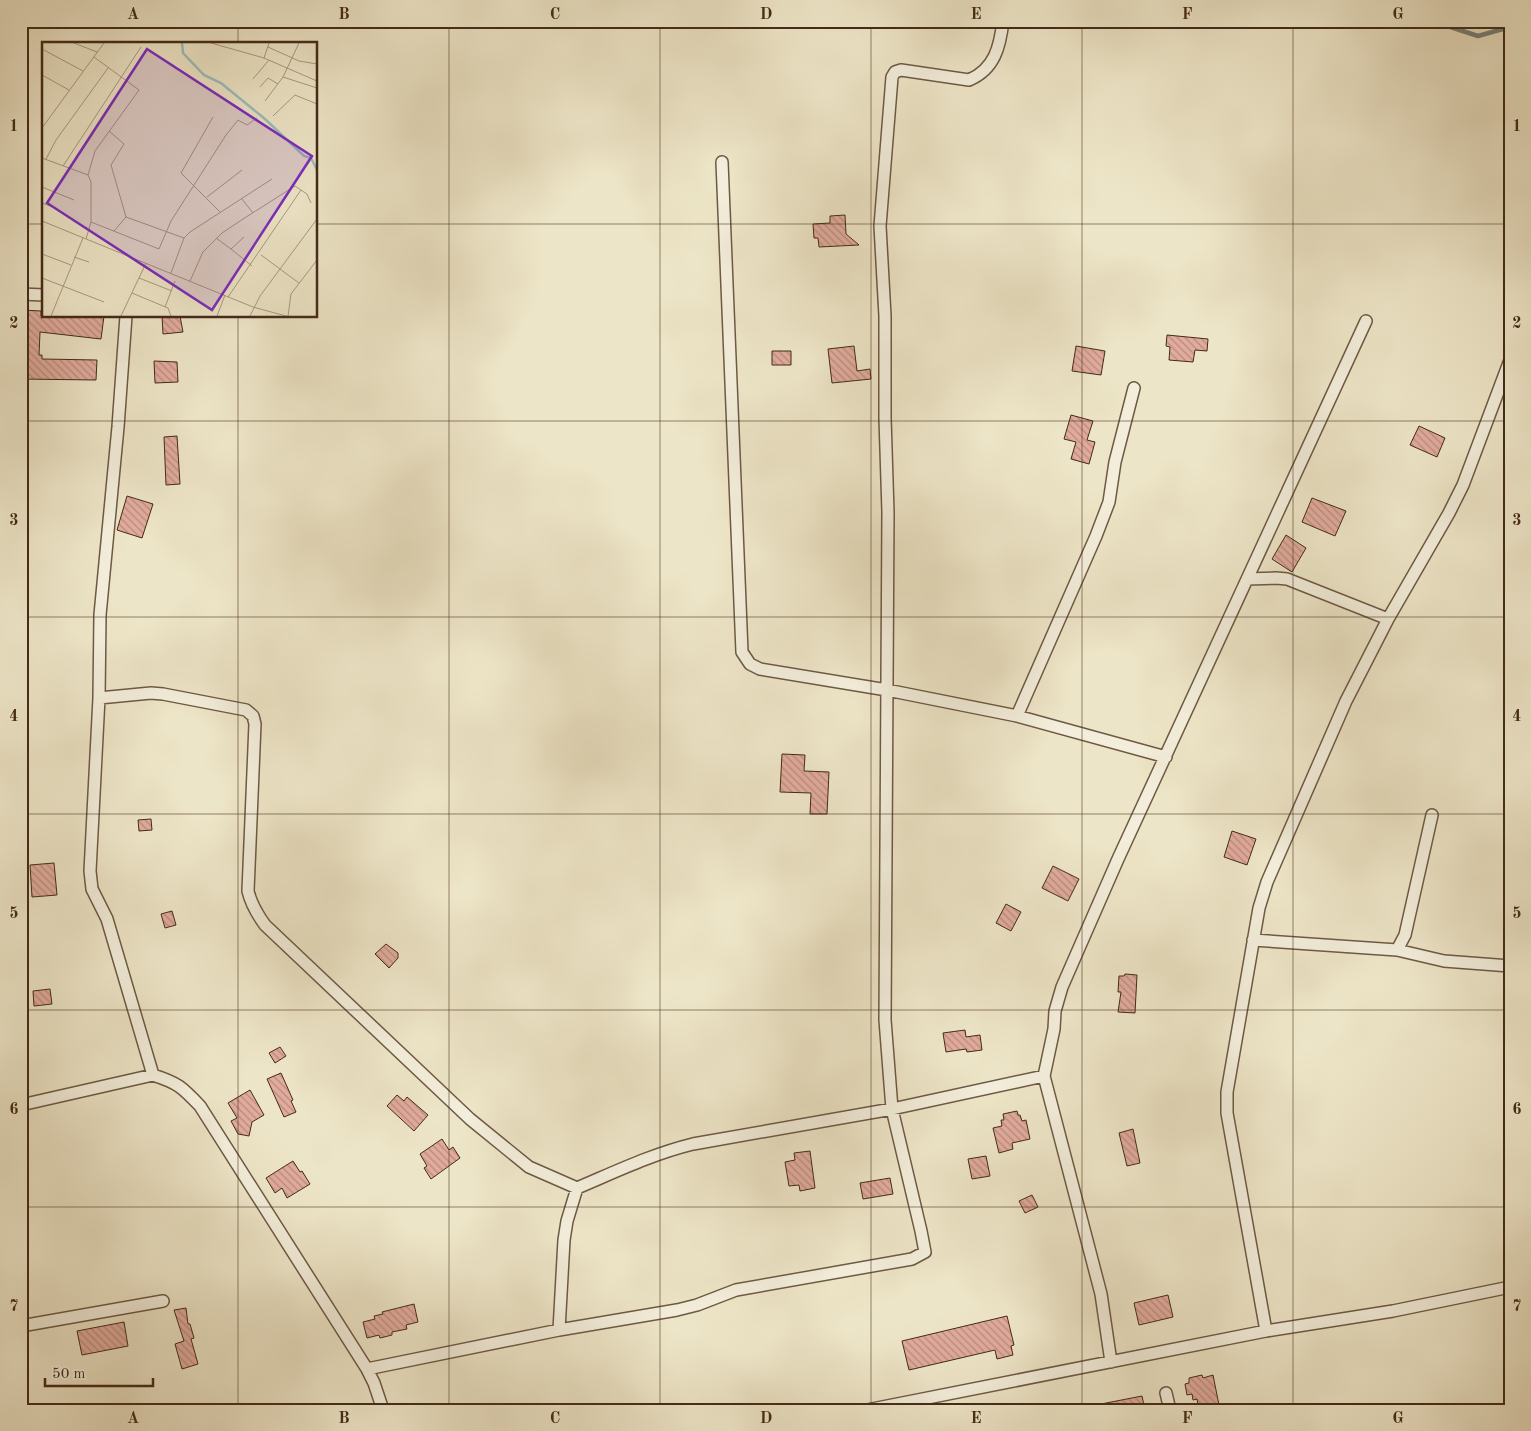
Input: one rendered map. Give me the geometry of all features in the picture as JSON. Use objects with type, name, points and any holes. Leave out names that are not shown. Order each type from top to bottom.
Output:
[{"type":"street","points":[[367,1369],[559,1330],[678,1310],[736,1290],[912,1259],[925,1252],[892,1109],[885,1020],[888,512],[880,226],[892,77],[895,72],[901,70],[969,80],[976,77],[994,58],[998,50],[1003,21]]},
{"type":"street","points":[[722,162],[742,652],[750,664],[760,669],[887,690],[1017,716],[1166,757]]},
{"type":"street","points":[[21,294],[42,295]]},
{"type":"street","points":[[126,318],[118,427],[100,615],[99,698],[90,871],[92,889],[107,919],[153,1075]]},
{"type":"street","points":[[1110,1362],[1101,1294],[1044,1076],[1054,1029],[1055,1011],[1062,987],[1118,859],[1366,321]]},
{"type":"street","points":[[1266,1331],[1227,1113],[1227,1092],[1259,908],[1267,882],[1346,701],[1388,619],[1463,485],[1510,360]]},
{"type":"street","points":[[1017,716],[1109,502],[1114,462],[1134,388]]},
{"type":"street","points":[[1247,579],[1288,579],[1388,619]]},
{"type":"street","points":[[99,698],[151,693],[163,694],[246,710],[253,716],[255,730],[248,891],[251,904],[265,925],[470,1118],[529,1166],[577,1188],[669,1150],[693,1144],[892,1109],[1044,1076]]},
{"type":"street","points":[[1397,950],[1405,936],[1432,815]]},
{"type":"street","points":[[1253,940],[1397,950],[1444,961],[1510,966]]},
{"type":"street","points":[[21,1105],[153,1075],[174,1082],[184,1089],[200,1106],[367,1369],[383,1410]]},
{"type":"street","points":[[559,1330],[564,1240],[567,1221],[577,1188]]},
{"type":"street","points":[[867,1410],[900,1406],[1266,1331],[1393,1311],[1510,1286]]},
{"type":"street","points":[[21,1326],[164,1301]]},
{"type":"street","points":[[1166,1393],[1170,1410]]},
{"type":"building","points":[[845,215],[846,234],[859,245],[819,247],[818,238],[814,238],[813,224],[830,223],[830,216]]},
{"type":"building","points":[[21,310],[41,311],[42,318],[104,318],[101,339],[40,332],[39,355],[42,355],[42,359],[97,360],[96,380],[21,379]]},
{"type":"building","points":[[162,318],[180,318],[183,332],[163,334]]},
{"type":"building","points":[[1167,335],[1208,339],[1207,351],[1195,350],[1193,362],[1169,360],[1170,347],[1166,346]]},
{"type":"building","points":[[854,346],[857,371],[870,369],[871,379],[832,383],[828,349]]},
{"type":"building","points":[[1076,346],[1105,351],[1101,375],[1072,371]]},
{"type":"building","points":[[772,351],[791,351],[791,365],[772,365]]},
{"type":"building","points":[[154,361],[177,362],[178,382],[155,383]]},
{"type":"building","points":[[1071,415],[1093,421],[1087,440],[1095,442],[1089,464],[1071,459],[1076,442],[1064,439]]},
{"type":"building","points":[[1419,426],[1445,438],[1437,457],[1410,445]]},
{"type":"building","points":[[177,436],[180,484],[166,485],[164,437]]},
{"type":"building","points":[[127,496],[153,504],[142,538],[117,530]]},
{"type":"building","points":[[1312,498],[1346,511],[1335,536],[1302,522]]},
{"type":"building","points":[[1286,535],[1306,548],[1292,572],[1272,559]]},
{"type":"building","points":[[782,754],[805,755],[804,771],[829,772],[827,814],[810,814],[811,793],[780,792]]},
{"type":"building","points":[[151,819],[152,830],[139,831],[138,820]]},
{"type":"building","points":[[1232,831],[1256,839],[1247,865],[1224,857]]},
{"type":"building","points":[[54,863],[57,895],[32,897],[30,865]]},
{"type":"building","points":[[1053,866],[1079,879],[1068,901],[1042,888]]},
{"type":"building","points":[[1006,904],[1021,912],[1011,931],[996,923]]},
{"type":"building","points":[[172,911],[176,925],[165,928],[161,914]]},
{"type":"building","points":[[386,944],[398,953],[398,958],[389,968],[375,954]]},
{"type":"building","points":[[1125,974],[1137,975],[1135,1013],[1118,1012],[1121,992],[1118,992],[1119,976],[1124,976]]},
{"type":"building","points":[[50,989],[52,1004],[34,1006],[33,991]]},
{"type":"building","points":[[965,1030],[966,1037],[980,1035],[982,1050],[967,1052],[966,1049],[946,1052],[943,1033]]},
{"type":"building","points":[[280,1047],[286,1056],[275,1063],[269,1053]]},
{"type":"building","points":[[281,1073],[293,1100],[291,1101],[296,1112],[284,1117],[267,1079]]},
{"type":"building","points":[[250,1090],[264,1115],[252,1122],[249,1136],[238,1134],[231,1121],[237,1118],[228,1103]]},
{"type":"building","points":[[397,1095],[404,1101],[407,1097],[428,1115],[414,1131],[387,1106]]},
{"type":"building","points":[[1017,1111],[1022,1121],[1026,1120],[1030,1139],[1012,1143],[1013,1149],[999,1153],[993,1128],[1002,1126],[1003,1114]]},
{"type":"building","points":[[1133,1129],[1140,1163],[1127,1166],[1119,1133]]},
{"type":"building","points":[[442,1139],[449,1150],[453,1147],[460,1158],[431,1179],[424,1168],[427,1166],[420,1154]]},
{"type":"building","points":[[810,1151],[815,1188],[800,1191],[799,1185],[789,1186],[785,1162],[795,1160],[794,1153]]},
{"type":"building","points":[[986,1156],[990,1176],[972,1179],[968,1159]]},
{"type":"building","points":[[293,1161],[310,1184],[287,1198],[282,1188],[275,1193],[266,1178]]},
{"type":"building","points":[[890,1178],[893,1194],[863,1199],[860,1183]]},
{"type":"building","points":[[1032,1195],[1038,1207],[1025,1213],[1019,1201]]},
{"type":"building","points":[[1168,1295],[1173,1317],[1139,1325],[1134,1303]]},
{"type":"building","points":[[414,1304],[418,1322],[406,1325],[407,1329],[392,1332],[392,1335],[380,1338],[379,1335],[367,1338],[363,1322],[375,1319],[374,1316],[383,1314],[382,1312]]},
{"type":"building","points":[[186,1308],[188,1324],[190,1324],[194,1338],[191,1339],[198,1364],[182,1369],[175,1344],[184,1341],[174,1310]]},
{"type":"building","points":[[1007,1316],[1014,1345],[1011,1346],[1013,1355],[997,1359],[995,1350],[909,1370],[902,1341]]},
{"type":"building","points":[[124,1322],[128,1346],[82,1355],[77,1331]]},
{"type":"building","points":[[1202,1375],[1203,1378],[1213,1375],[1220,1410],[1199,1410],[1197,1399],[1193,1400],[1192,1394],[1187,1395],[1185,1384],[1189,1383],[1189,1378]]},
{"type":"building","points":[[1142,1396],[1145,1410],[1101,1410],[1101,1404]]},
{"type":"waterway","points":[[1432,21],[1478,36],[1510,27]]}]
